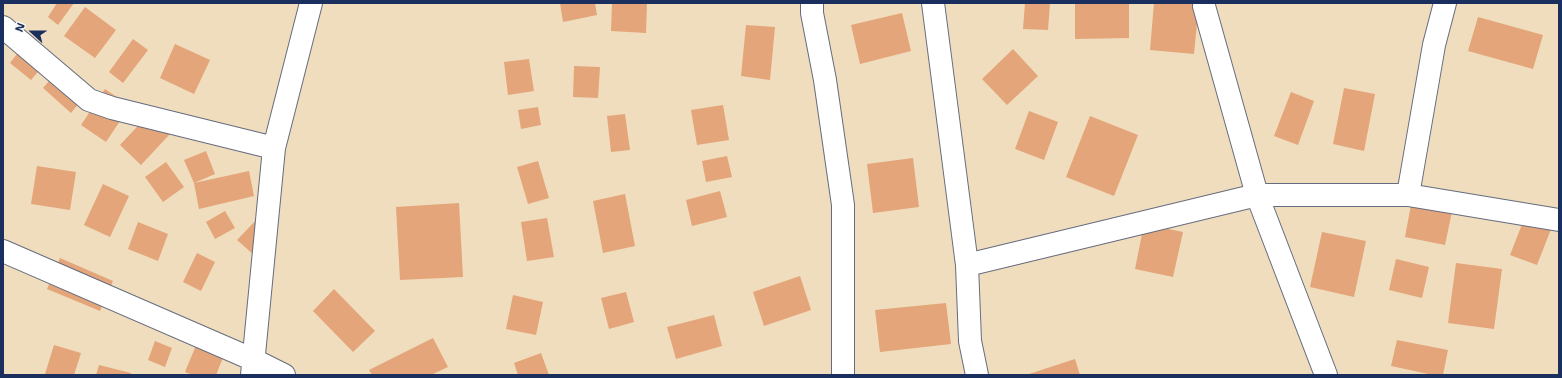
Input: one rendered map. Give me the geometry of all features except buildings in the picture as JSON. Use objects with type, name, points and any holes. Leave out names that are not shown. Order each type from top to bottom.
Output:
[{"type":"street","points":[[253,367],[274,148],[311,3]]},
{"type":"street","points":[[812,3],[812,14],[825,80],[843,205],[843,375]]},
{"type":"street","points":[[934,3],[967,265],[970,341],[977,375]]},
{"type":"street","points":[[1408,194],[1434,46],[1445,3]]},
{"type":"street","points":[[1204,6],[1257,196],[1326,375]]},
{"type":"street","points":[[3,27],[89,100],[112,108],[274,148]]},
{"type":"street","points":[[967,265],[1257,196],[1408,194],[1559,220]]},
{"type":"street","points":[[3,251],[253,367],[284,375]]}]
